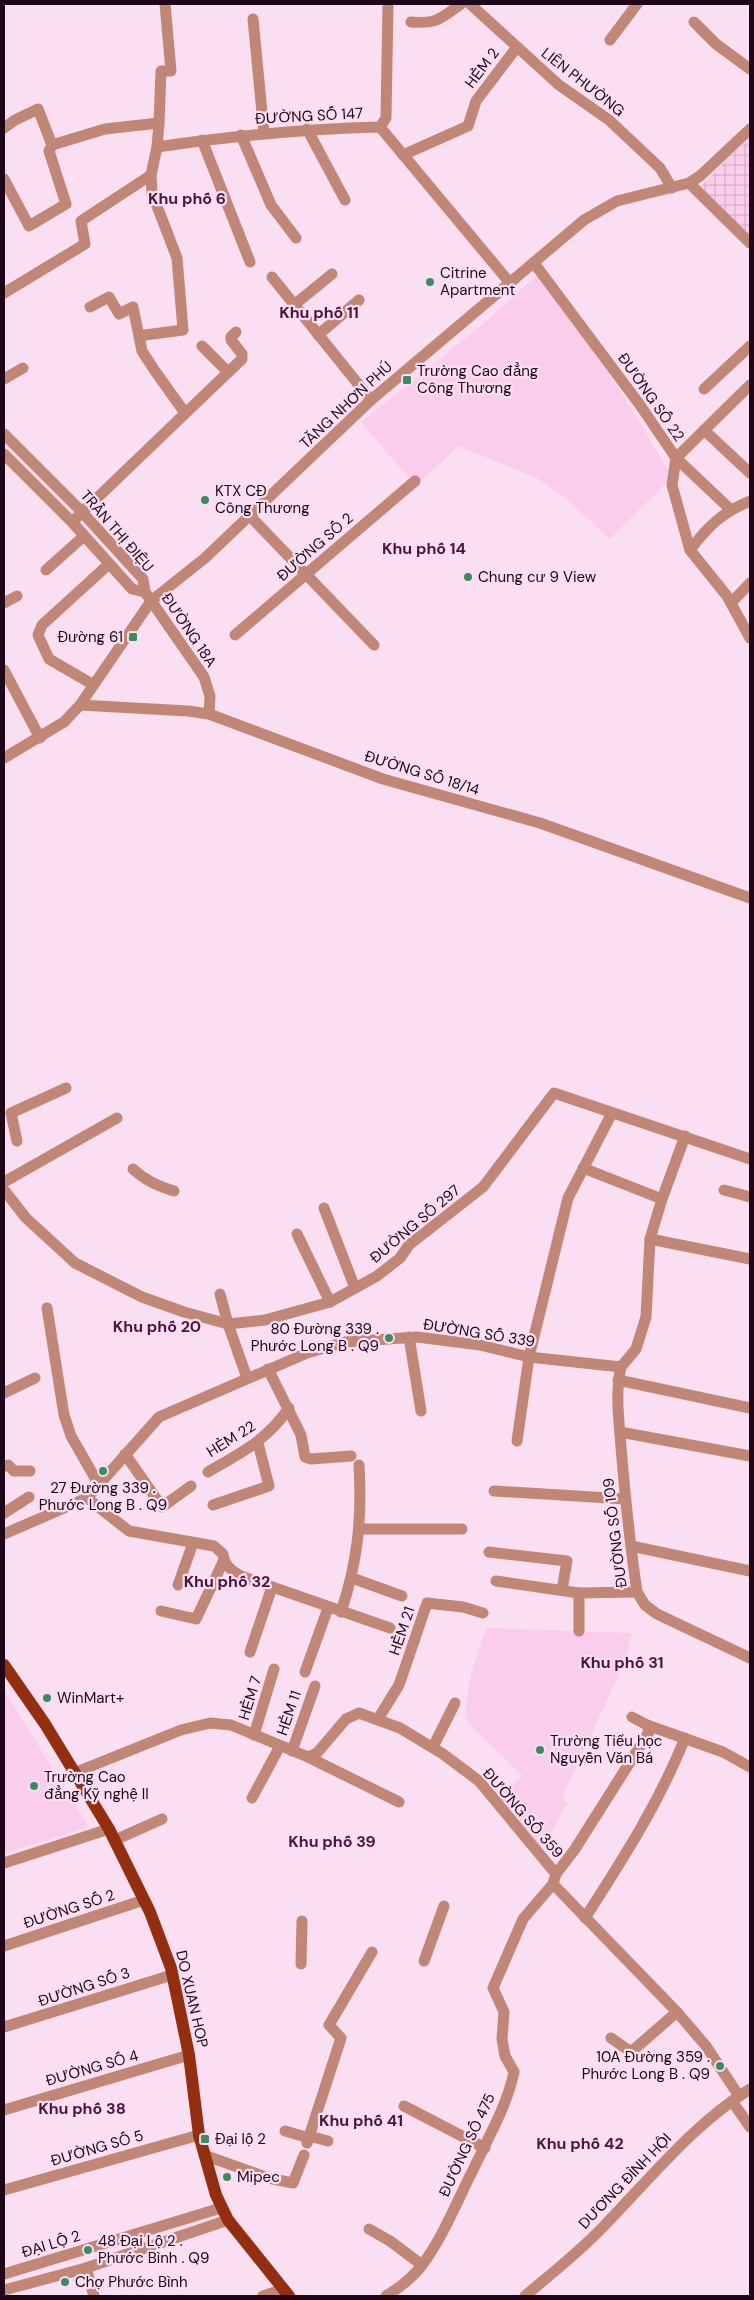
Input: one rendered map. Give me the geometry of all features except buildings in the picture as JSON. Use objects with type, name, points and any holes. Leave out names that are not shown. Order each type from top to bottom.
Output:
[{"type":"main road","name":"DO XUAN HOP","points":[[4,1665],[45,1724],[112,1835],[144,1900],[172,1975],[189,2055],[199,2135],[221,2208],[228,2220],[286,2293]]},
{"type":"street","points":[[140,338],[145,334],[183,330],[178,258],[152,193],[151,175],[157,146],[161,72],[171,71],[165,4]]},
{"type":"street","points":[[380,128],[386,118],[388,4]]},
{"type":"street","points":[[411,22],[430,23],[436,21],[461,4]]},
{"type":"street","name":"LIÊN PHƯỜNG","points":[[470,4],[559,85],[609,120],[660,168],[672,188]]},
{"type":"street","points":[[610,40],[637,4]]},
{"type":"street","points":[[253,19],[264,133]]},
{"type":"street","points":[[694,22],[716,44],[750,69]]},
{"type":"street","name":"HẺM 2","points":[[403,156],[468,126],[476,101],[517,47]]},
{"type":"street","points":[[4,128],[38,108],[52,145]]},
{"type":"street","points":[[4,179],[29,226],[66,204],[49,151],[52,145],[105,129],[159,124]]},
{"type":"street","name":"ĐƯỜNG SỐ 147","points":[[157,146],[307,129],[380,128],[510,283]]},
{"type":"street","points":[[307,129],[344,200]]},
{"type":"street","name":"TĂNG NHƠN PHÚ","points":[[4,758],[64,722],[80,705],[148,596],[205,558],[371,400],[584,220],[608,204],[689,183],[700,176],[750,129]]},
{"type":"street","points":[[241,135],[271,205],[296,238]]},
{"type":"street","points":[[202,140],[250,262]]},
{"type":"street","points":[[4,293],[85,244],[81,221],[151,175]]},
{"type":"street","points":[[689,183],[750,243]]},
{"type":"street","name":"ĐƯỜNG SỐ 22","points":[[534,263],[640,405],[676,458],[672,485],[690,550],[731,603],[750,638]]},
{"type":"street","points":[[294,305],[332,274]]},
{"type":"street","points":[[272,277],[371,400]]},
{"type":"street","points":[[90,307],[109,297],[119,314],[133,307],[142,351],[186,413]]},
{"type":"street","points":[[318,335],[359,300]]},
{"type":"street","points":[[72,522],[243,357],[230,337],[236,332]]},
{"type":"street","points":[[202,346],[228,372]]},
{"type":"street","points":[[704,389],[750,346]]},
{"type":"street","points":[[4,379],[23,368]]},
{"type":"street","points":[[730,509],[676,458],[750,384]]},
{"type":"street","points":[[704,430],[750,473]]},
{"type":"street","name":"TRẦN THỊ ĐIỆU","points":[[4,434],[82,512],[142,579],[148,596]]},
{"type":"street","name":"TRẦN THỊ ĐIỆU","points":[[4,454],[72,522],[132,589],[148,596]]},
{"type":"street","name":"ĐƯỜNG SỐ 2","points":[[235,636],[415,481]]},
{"type":"street","points":[[690,550],[712,524],[730,509],[750,501]]},
{"type":"street","points":[[249,516],[374,645]]},
{"type":"street","points":[[46,570],[84,536]]},
{"type":"street","points":[[92,684],[49,659],[39,640],[38,632],[42,625],[109,564]]},
{"type":"street","points":[[731,603],[750,583]]},
{"type":"street","points":[[4,603],[17,596]]},
{"type":"street","name":"ĐƯỜNG 18A","points":[[148,596],[204,677],[210,696],[209,714]]},
{"type":"street","points":[[4,673],[40,738]]},
{"type":"street","name":"ĐƯỜNG SỐ 18/14","points":[[80,705],[209,714],[383,779],[540,823],[750,898]]},
{"type":"street","points":[[18,1140],[11,1113],[66,1088]]},
{"type":"street","name":"ĐƯỜNG SỐ 297","points":[[228,1324],[265,1320],[330,1302],[377,1276],[400,1258],[409,1245],[483,1187],[554,1093],[685,1136],[750,1160]]},
{"type":"street","points":[[517,1441],[530,1356],[568,1198],[612,1113]]},
{"type":"street","points":[[4,1182],[117,1118]]},
{"type":"street","points":[[621,1367],[636,1349],[646,1317],[650,1239],[662,1199],[685,1136]]},
{"type":"street","points":[[583,1168],[662,1199]]},
{"type":"street","points":[[133,1169],[146,1180],[158,1186],[174,1190]]},
{"type":"street","points":[[4,1190],[26,1218],[75,1262],[142,1297],[184,1312],[228,1324]]},
{"type":"street","points":[[724,1190],[750,1197]]},
{"type":"street","points":[[324,1208],[355,1288]]},
{"type":"street","points":[[297,1234],[330,1302]]},
{"type":"street","points":[[650,1239],[750,1256]]},
{"type":"street","points":[[220,1294],[228,1324],[247,1378]]},
{"type":"street","points":[[47,1308],[64,1416],[71,1436],[99,1485]]},
{"type":"street","points":[[409,1338],[421,1411]]},
{"type":"street","name":"ĐƯỜNG SỐ 339","points":[[4,1534],[88,1498],[159,1417],[307,1353],[345,1342],[409,1338],[480,1345],[530,1356],[621,1367]]},
{"type":"street","name":"ĐƯỜNG SỐ 109","points":[[621,1367],[618,1380],[620,1432],[625,1499],[637,1592],[645,1605],[657,1614],[750,1658]]},
{"type":"street","points":[[268,1369],[301,1435],[305,1457],[311,1459],[355,1460],[361,1505],[360,1528],[352,1578],[341,1612]]},
{"type":"street","points":[[4,1394],[35,1378]]},
{"type":"street","points":[[618,1380],[750,1408]]},
{"type":"street","name":"HẺM 22","points":[[208,1472],[258,1443],[278,1424],[289,1408]]},
{"type":"street","points":[[620,1432],[750,1456]]},
{"type":"street","points":[[214,1505],[269,1486],[258,1443]]},
{"type":"street","points":[[125,1454],[162,1507],[191,1486]]},
{"type":"street","points":[[4,1466],[8,1465],[14,1471],[30,1471]]},
{"type":"street","points":[[494,1491],[625,1499]]},
{"type":"street","points":[[4,1513],[29,1497]]},
{"type":"street","points":[[88,1498],[129,1531],[214,1546],[224,1554],[224,1560],[196,1620],[161,1611]]},
{"type":"street","points":[[360,1528],[462,1529]]},
{"type":"street","points":[[178,1585],[193,1543]]},
{"type":"street","points":[[630,1546],[750,1571]]},
{"type":"street","points":[[489,1552],[568,1561],[562,1590]]},
{"type":"street","points":[[224,1560],[230,1570],[241,1576],[328,1608],[390,1628]]},
{"type":"street","points":[[352,1578],[402,1596]]},
{"type":"street","points":[[496,1581],[579,1593],[637,1592]]},
{"type":"street","points":[[250,1652],[272,1588]]},
{"type":"street","points":[[579,1593],[579,1631]]},
{"type":"street","name":"HẺM 21","points":[[378,1719],[399,1685],[427,1603],[463,1607],[483,1614]]},
{"type":"street","points":[[305,1672],[328,1608]]},
{"type":"street","name":"HẺM 7","points":[[254,1735],[274,1669]]},
{"type":"street","name":"HẺM 11","points":[[292,1751],[315,1686]]},
{"type":"street","points":[[433,1747],[455,1703]]},
{"type":"street","name":"ĐƯỜNG SỐ 359","points":[[308,1758],[317,1753],[346,1719],[359,1713],[400,1728],[433,1747],[479,1781],[585,1918],[677,2012],[706,2046],[750,2127]]},
{"type":"street","points":[[632,1717],[647,1725],[724,1752],[750,1767]]},
{"type":"street","points":[[74,1773],[181,1730],[210,1723],[231,1726],[254,1735],[308,1758],[399,1802]]},
{"type":"street","points":[[554,1879],[649,1732],[647,1725]]},
{"type":"street","points":[[585,1918],[626,1854],[668,1782],[685,1738]]},
{"type":"street","points":[[252,1798],[280,1746]]},
{"type":"street","points":[[4,1863],[112,1835],[162,1819]]},
{"type":"street","name":"ĐƯỜNG SỐ 475","points":[[386,2296],[397,2290],[422,2265],[446,2227],[485,2148],[511,2086],[514,2072],[505,2056],[502,2039],[504,2012],[493,1988],[523,1919],[554,1879]]},
{"type":"street","name":"ĐƯỜNG SỐ 2","points":[[4,1946],[144,1900]]},
{"type":"street","points":[[424,1961],[444,1906]]},
{"type":"street","points":[[301,1964],[302,1921]]},
{"type":"street","points":[[308,2139],[341,2038],[329,2025],[372,1952]]},
{"type":"street","name":"ĐƯỜNG SỐ 3","points":[[4,2026],[172,1975]]},
{"type":"street","points":[[611,2038],[631,2052],[677,2012]]},
{"type":"street","name":"ĐƯỜNG SỐ 4","points":[[4,2110],[189,2055]]},
{"type":"street","name":"DƯƠNG ĐÌNH HỘI","points":[[525,2296],[581,2249],[679,2146],[735,2099],[750,2089]]},
{"type":"street","points":[[404,2106],[485,2148]]},
{"type":"street","points":[[285,2131],[308,2139],[328,2141]]},
{"type":"street","name":"ĐƯỜNG SỐ 5","points":[[4,2190],[199,2135]]},
{"type":"street","points":[[204,2155],[268,2178],[293,2183],[304,2155]]},
{"type":"street","name":"ĐẠI LỘ 2","points":[[4,2274],[221,2208]]},
{"type":"street","name":"ĐẠI LỘ 2","points":[[4,2290],[86,2268],[228,2220]]},
{"type":"street","points":[[369,2229],[390,2241],[422,2265]]},
{"type":"street","points":[[86,2268],[94,2296]]},
{"type":"street","points":[[262,2296],[286,2293]]},
{"type":"shaded area","points":[[750,139],[750,237],[699,188],[735,151]]},
{"type":"shaded area","points":[[538,274],[610,375],[668,471],[668,481],[610,539],[563,496],[537,478],[458,446],[422,480],[408,477],[361,422],[484,323]]},
{"type":"shaded area","name":"Trường Tiểu học Nguyễn Văn Bá","points":[[486,1628],[632,1633],[625,1661],[562,1798],[568,1803],[539,1852],[497,1797],[523,1776],[468,1723],[465,1714],[471,1673]]},
{"type":"shaded area","name":"Trường Cao đẳng Kỹ nghệ II","points":[[4,1690],[89,1827],[4,1853]]},
{"type":"place","name":"Citrine Apartment","points":[[430,282]]},
{"type":"place","name":"Trường Cao đẳng Công Thương","points":[[407,380]]},
{"type":"place","name":"KTX CĐ Công Thương","points":[[205,500]]},
{"type":"place","name":"Chung cư 9 View","points":[[468,577]]},
{"type":"place","name":"Đường 61","points":[[133,637]]},
{"type":"place","name":"80 Đường 339 . Phước Long B . Q9","points":[[389,1338]]},
{"type":"place","name":"27 Đường 339 . Phước Long B . Q9","points":[[103,1471]]},
{"type":"place","name":"WinMart+","points":[[47,1698]]},
{"type":"place","name":"Trường Tiểu học Nguyễn Văn Bá","points":[[540,1750]]},
{"type":"place","name":"Trường Cao đẳng Kỹ nghệ II","points":[[34,1786]]},
{"type":"place","name":"10A Đường 359 . Phước Long B . Q9","points":[[720,2066]]},
{"type":"place","name":"Đại lộ 2","points":[[205,2139]]},
{"type":"place","name":"Mipec","points":[[227,2177]]},
{"type":"place","name":"48 Đại Lộ 2 . Phước Bình . Q9","points":[[88,2250]]},
{"type":"place","name":"Chợ Phước Bình","points":[[65,2282]]},
{"type":"district","name":"Khu phố 6","points":[[187,198]]},
{"type":"district","name":"Khu phố 11","points":[[319,312]]},
{"type":"district","name":"Khu phố 14","points":[[424,548]]},
{"type":"district","name":"Khu phố 20","points":[[157,1326]]},
{"type":"district","name":"Khu phố 32","points":[[227,1581]]},
{"type":"district","name":"Khu phố 31","points":[[622,1662]]},
{"type":"district","name":"Khu phố 39","points":[[332,1841]]},
{"type":"district","name":"Khu phố 38","points":[[82,2108]]},
{"type":"district","name":"Khu phố 41","points":[[361,2120]]},
{"type":"district","name":"Khu phố 42","points":[[580,2143]]}]
